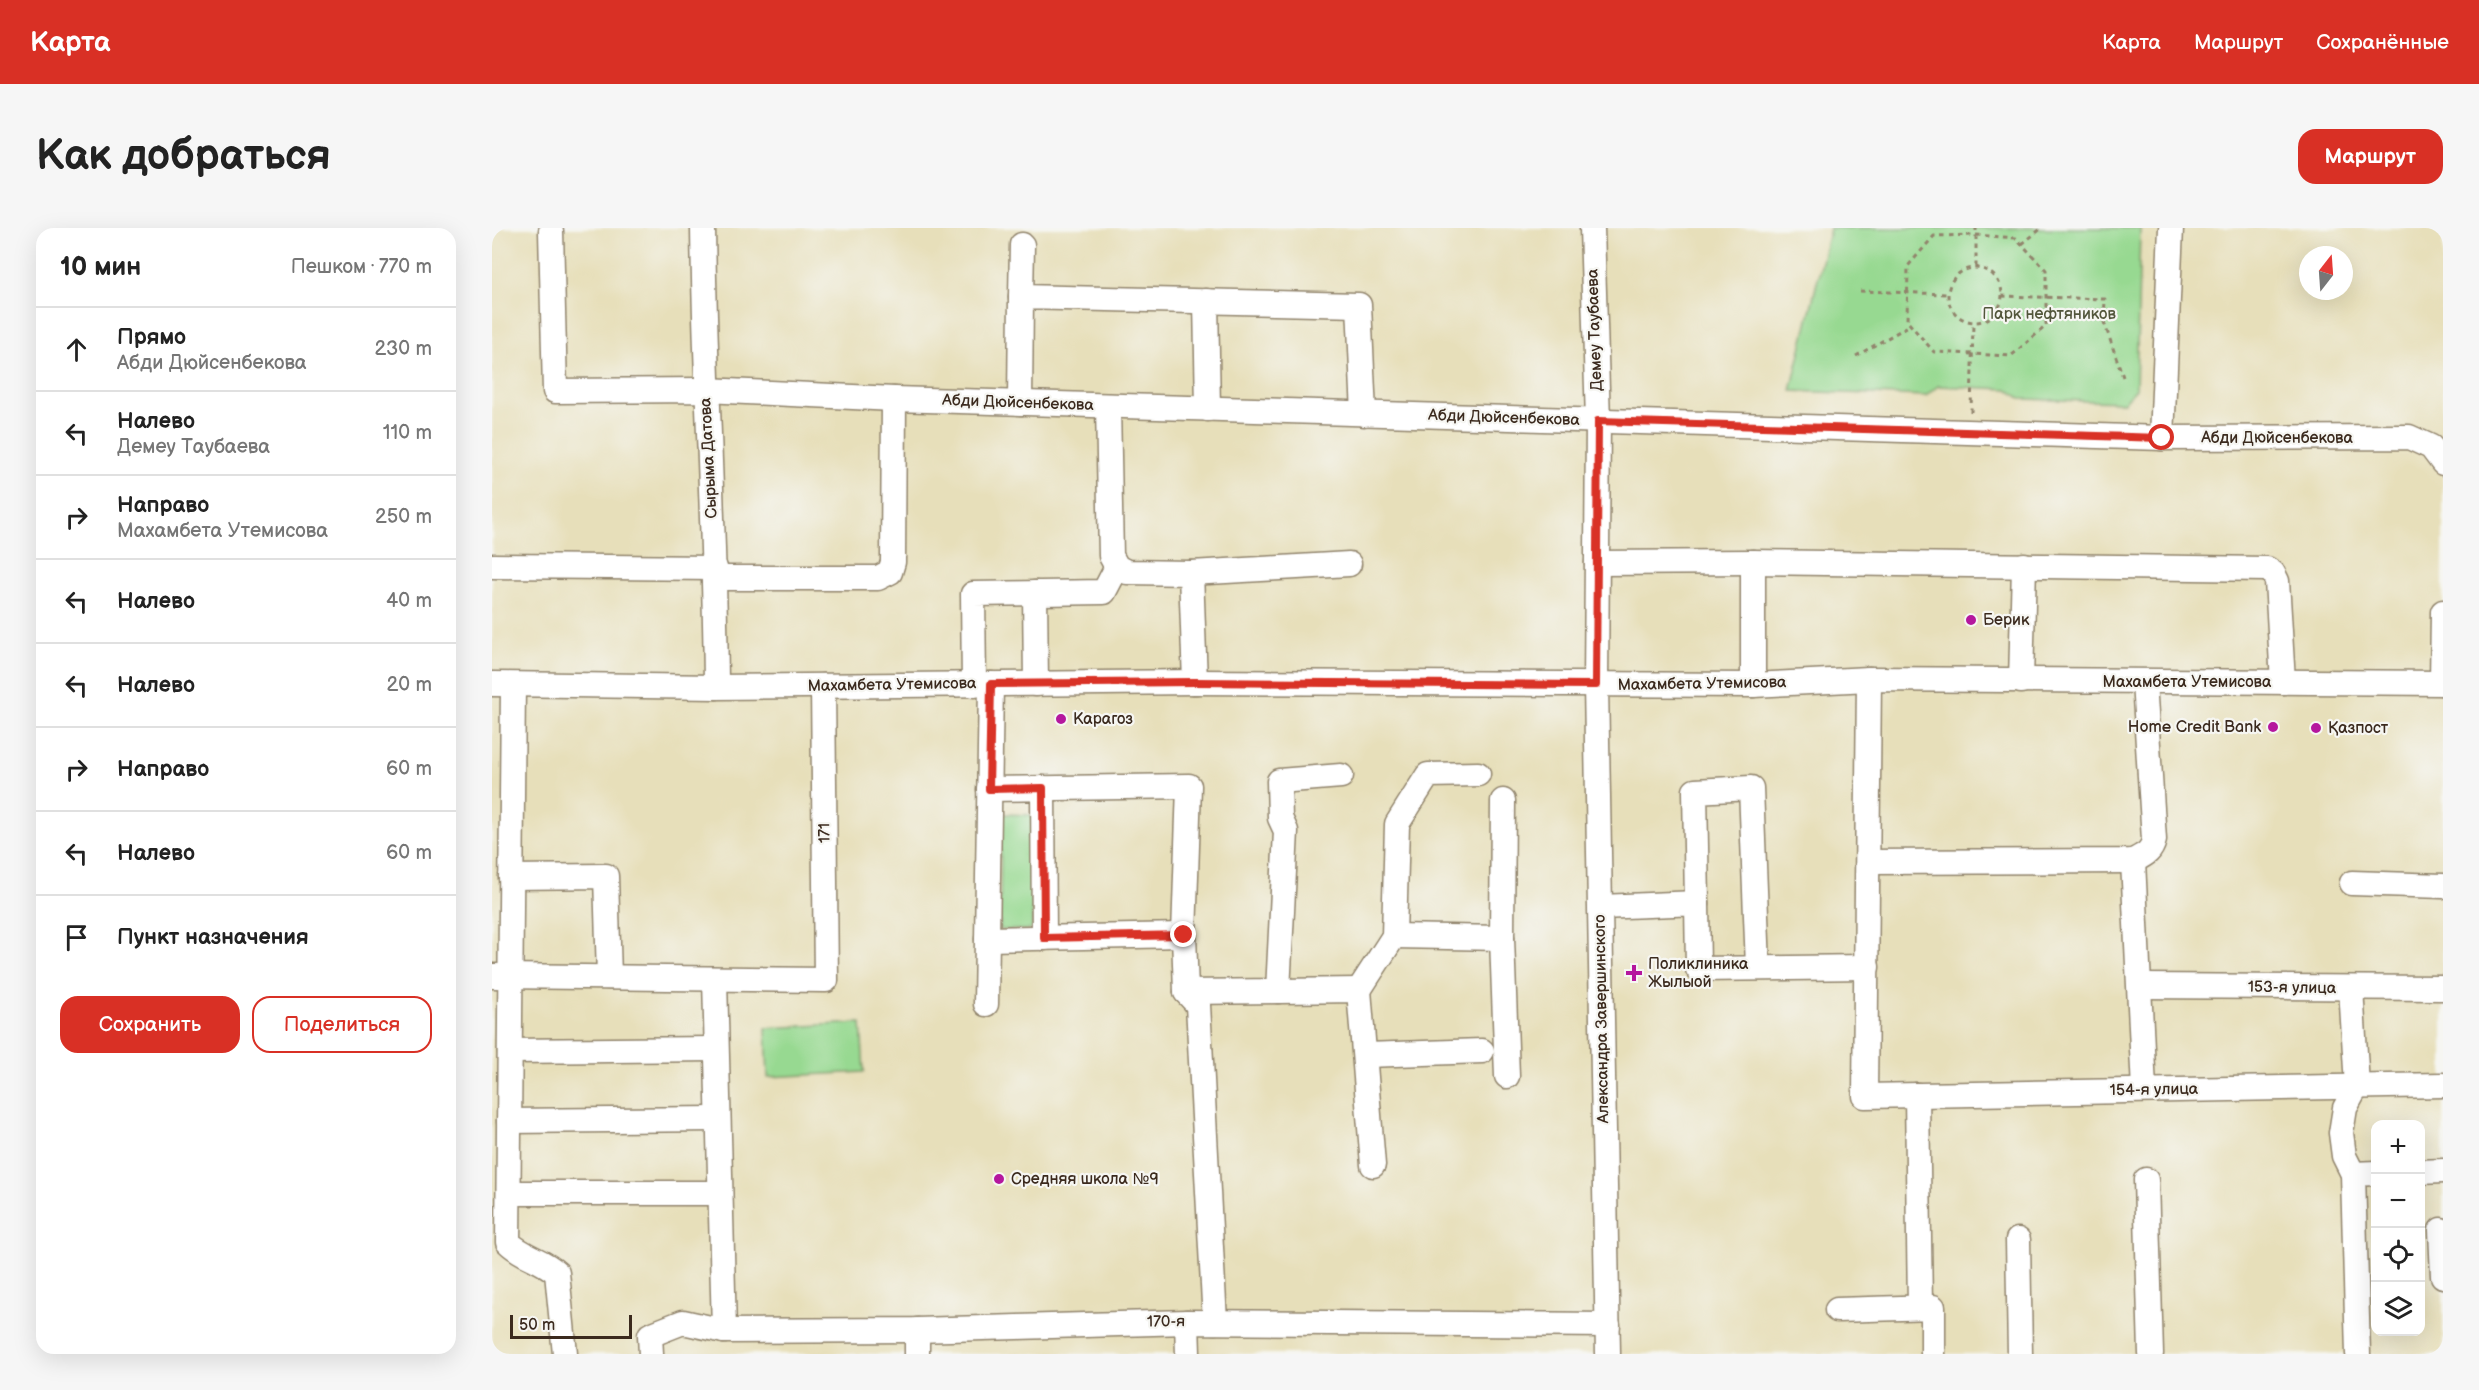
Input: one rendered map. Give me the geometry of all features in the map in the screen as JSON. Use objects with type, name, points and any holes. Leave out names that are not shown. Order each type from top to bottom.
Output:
[{"type":"street","name":"Сырыма Датова","points":[[703,228],[706,390],[715,573],[716,687]]},
{"type":"street","name":"Демеу Таубаева","points":[[1592,228],[1598,421],[1596,685]]},
{"type":"street","points":[[2162,438],[2171,228]]},
{"type":"street","name":"Абди Дюйсенбекова","points":[[551,231],[555,391],[706,390],[894,399],[2162,438],[2409,437],[2432,447],[2443,463]]},
{"type":"street","points":[[1020,403],[1022,245]]},
{"type":"street","points":[[1021,297],[1359,305],[1364,414]]},
{"type":"street","points":[[1206,301],[1208,409]]},
{"type":"street","points":[[492,566],[878,578],[890,572],[893,562],[894,399]]},
{"type":"street","points":[[1108,406],[1111,556],[1117,567],[1127,572],[1191,573],[1348,564]]},
{"type":"street","points":[[1597,563],[1753,562],[2267,569],[2273,573],[2277,581],[2283,682]]},
{"type":"street","points":[[1753,562],[1753,685]]},
{"type":"street","points":[[2021,681],[2024,565]]},
{"type":"street","points":[[986,1004],[989,789],[973,594],[1104,592],[1117,567]]},
{"type":"street","points":[[1191,573],[1195,682]]},
{"type":"street","points":[[1035,593],[1036,684]]},
{"type":"street","points":[[2442,683],[2443,612]]},
{"type":"street","points":[[1758,967],[1751,788],[1695,791],[1698,969],[1867,967],[1869,680]]},
{"type":"street","name":"Махамбета Утемисова","points":[[502,684],[716,687],[1195,682],[1753,685],[1869,680],[2442,683]]},
{"type":"street","points":[[1868,862],[2133,861],[2152,850],[2154,840],[2144,682]]},
{"type":"street","points":[[502,684],[502,788],[511,877],[501,976],[510,1051],[504,1128],[509,1193],[508,1242],[520,1253],[547,1263],[557,1273],[565,1354]]},
{"type":"street","name":"Александра Завершинского","points":[[1596,685],[1608,1354]]},
{"type":"street","name":"171","points":[[715,979],[826,980],[823,686]]},
{"type":"street","points":[[1373,1165],[1359,990],[1394,936],[1397,824],[1428,775],[1478,774]]},
{"type":"street","points":[[1278,991],[1286,831],[1281,818],[1279,781],[1341,776]]},
{"type":"street","points":[[989,789],[1189,786],[1184,935],[1186,992],[1198,1005],[1215,1322]]},
{"type":"street","points":[[1043,788],[1044,938]]},
{"type":"street","points":[[1503,801],[1502,938],[1507,1076]]},
{"type":"street","points":[[2133,861],[2141,986],[2144,1090]]},
{"type":"street","points":[[511,877],[606,876],[609,977]]},
{"type":"street","points":[[2352,883],[2443,886]]},
{"type":"street","points":[[1600,907],[1697,903]]},
{"type":"street","points":[[987,939],[1184,935]]},
{"type":"street","points":[[1394,936],[1502,938]]},
{"type":"street","name":"154-я улица","points":[[1867,967],[1865,1096],[2443,1084]]},
{"type":"street","points":[[501,976],[715,979],[716,1119],[724,1331]]},
{"type":"street","name":"153-я улица","points":[[2141,986],[2443,988]]},
{"type":"street","points":[[2351,988],[2357,1086],[2345,1108],[2341,1133],[2344,1156],[2365,1173],[2365,1232],[2358,1354]]},
{"type":"street","points":[[1186,992],[1359,990]]},
{"type":"street","points":[[510,1051],[715,1050]]},
{"type":"street","points":[[1366,1055],[1482,1051]]},
{"type":"street","points":[[1917,1095],[1920,1307]]},
{"type":"street","points":[[504,1128],[716,1119]]},
{"type":"street","points":[[2425,1172],[2443,1171]]},
{"type":"street","points":[[2146,1180],[2151,1354]]},
{"type":"street","points":[[509,1193],[719,1193]]},
{"type":"street","points":[[2435,1230],[2443,1276]]},
{"type":"street","points":[[2018,1240],[2020,1354]]},
{"type":"street","points":[[1837,1310],[1933,1307],[1933,1354]]},
{"type":"street","name":"170-я","points":[[651,1354],[650,1335],[683,1322],[724,1331],[917,1330],[1187,1322],[1608,1325]]},
{"type":"street","points":[[1187,1322],[1188,1354]]},
{"type":"street","points":[[917,1330],[917,1354]]},
{"type":"path","points":[[1976,228],[1976,267]]},
{"type":"path","points":[[2022,244],[2042,228]]},
{"type":"path","points":[[1976,235],[2016,238],[2022,244],[2046,270],[2046,326],[2011,356],[1934,352],[1906,321],[1908,266],[1934,236],[1976,235]]},
{"type":"path","points":[[1976,267],[1992,273],[1998,280],[2002,296],[2001,305],[1990,318],[1973,322],[1956,315],[1950,308],[1947,294],[1952,280],[1958,273],[1976,267]]},
{"type":"path","points":[[1860,291],[1947,294]]},
{"type":"path","points":[[2002,296],[2105,299],[2104,322],[2123,377]]},
{"type":"path","points":[[1970,432],[1973,322]]},
{"type":"path","points":[[1856,356],[1910,325]]},
{"type":"green space","name":"Парк нефтяников","points":[[1830,228],[2140,228],[2136,389],[2124,402],[2021,399],[2008,389],[1938,386],[1926,396],[1791,391]]},
{"type":"green space","points":[[1001,814],[1033,815],[1032,930],[1000,930]]},
{"type":"green space","points":[[861,1023],[864,1072],[768,1077],[766,1028]]},
{"type":"place","name":"Берик","points":[[1971,620]]},
{"type":"place","name":"Карагоз","points":[[1061,719]]},
{"type":"place","name":"Home Credit Bank","points":[[2273,727]]},
{"type":"place","name":"Қазпост","points":[[2316,728]]},
{"type":"place","name":"Поликлиника Жылыой","points":[[1634,973]]},
{"type":"place","name":"Средняя школа №9","points":[[999,1179]]},
{"type":"route","points":[[1184,935],[1044,938],[1043,788],[989,789],[991,684],[1195,682],[1596,685],[1598,421],[2162,438]]}]
